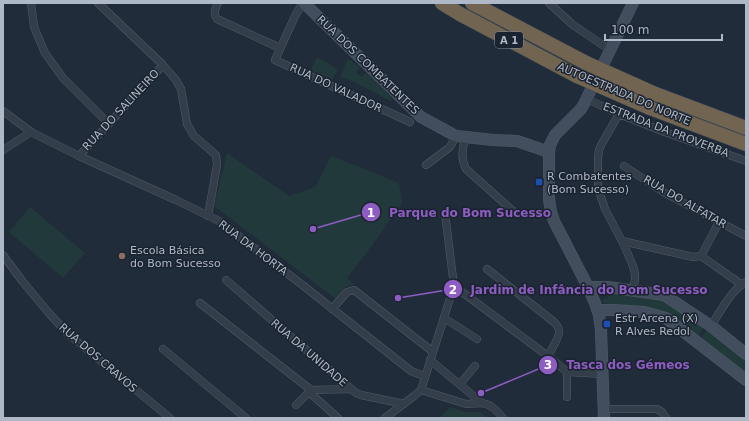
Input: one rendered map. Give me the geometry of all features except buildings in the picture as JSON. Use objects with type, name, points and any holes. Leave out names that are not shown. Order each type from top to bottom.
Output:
[{"type":"highway","name":"AUTOESTRADA DO NORTE","points":[[442,3],[577,76],[650,108],[746,144]]},
{"type":"highway","name":"AUTOESTRADA DO NORTE","points":[[472,3],[586,63],[653,93],[746,128]]},
{"type":"street","points":[[31,3],[34,27],[45,53],[63,78],[108,124]]},
{"type":"street","points":[[98,3],[163,65],[176,80],[181,88],[187,124],[194,136],[216,155],[217,165],[208,216]]},
{"type":"street","points":[[218,3],[214,13],[217,19],[280,48],[296,14],[303,3]]},
{"type":"street","name":"RUA DOS COMBATENTES","points":[[303,3],[421,117],[460,137],[517,141],[549,152]]},
{"type":"street","points":[[549,3],[573,25],[610,50]]},
{"type":"street","points":[[633,3],[587,99],[581,109],[555,135],[552,140],[549,152],[549,199],[554,221],[588,287],[598,310],[601,330],[604,414],[657,409],[662,412],[666,418]]},
{"type":"street","name":"RUA DO VALADOR","points":[[280,48],[275,60],[410,122]]},
{"type":"street","name":"RUA DO SALINEIRO","points":[[79,156],[163,65]]},
{"type":"street","name":"ESTRADA DA PROVERBA","points":[[587,99],[619,114],[662,131],[746,161]]},
{"type":"street","name":"RUA DA HORTA","points":[[3,111],[31,132],[219,221],[411,371],[424,376]]},
{"type":"street","points":[[619,114],[599,150],[598,188],[605,209],[633,266],[635,274],[633,290]]},
{"type":"street","points":[[3,150],[31,132]]},
{"type":"street","points":[[426,165],[450,147],[460,137]]},
{"type":"street","points":[[460,137],[462,156],[466,169],[514,212]]},
{"type":"street","name":"RUA DO ALFATAR","points":[[624,166],[665,193],[746,236]]},
{"type":"street","points":[[386,418],[420,390],[454,286],[445,213]]},
{"type":"street","points":[[701,256],[719,222]]},
{"type":"street","points":[[622,241],[693,256],[701,256],[744,283],[734,291],[711,326]]},
{"type":"street","name":"RUA DOS CRAVOS","points":[[3,255],[23,282],[67,333],[170,418]]},
{"type":"street","points":[[487,269],[558,326],[560,331],[548,356]]},
{"type":"street","name":"RUA DA UNIDADE","points":[[226,280],[351,389],[361,395],[404,404]]},
{"type":"street","points":[[454,286],[548,356],[567,372],[603,374]]},
{"type":"street","points":[[588,287],[608,286],[664,295],[744,350]]},
{"type":"street","points":[[332,309],[347,292],[354,290],[432,352]]},
{"type":"street","points":[[200,303],[311,390],[310,393],[338,418]]},
{"type":"street","points":[[598,310],[644,312],[666,318],[746,380]]},
{"type":"street","points":[[444,318],[477,339]]},
{"type":"street","points":[[163,348],[246,418]]},
{"type":"street","points":[[430,360],[482,403]]},
{"type":"street","points":[[460,384],[475,366]]},
{"type":"street","points":[[567,372],[567,398]]},
{"type":"street","points":[[296,405],[311,390],[351,389]]},
{"type":"street","points":[[420,390],[466,404],[487,404],[503,418]]},
{"type":"green space","points":[[317,57],[338,69],[332,80],[311,70]]},
{"type":"green space","points":[[348,59],[360,67],[356,72],[361,77],[366,73],[390,96],[392,101],[352,81],[340,77]]},
{"type":"green space","points":[[227,153],[289,196],[315,187],[331,156],[399,183],[402,203],[347,278],[355,285],[346,287],[336,299],[214,206]]},
{"type":"green space","points":[[30,207],[85,253],[63,278],[9,232]]},
{"type":"green space","points":[[617,291],[657,296],[705,326],[698,336],[682,324],[679,325],[633,307],[603,303],[603,298],[608,299],[609,293],[616,294]]},
{"type":"green space","points":[[708,328],[746,358],[746,377],[700,339]]},
{"type":"green space","points":[[450,407],[466,412],[480,412],[488,418],[440,418]]},
{"type":"place","name":"R Combatentes (Bom Sucesso)","points":[[539,182]]},
{"type":"place","name":"Parque do Bom Sucesso","points":[[313,229]]},
{"type":"place","name":"Escola Básica do Bom Sucesso","points":[[122,256]]},
{"type":"place","name":"Jardim de Infância do Bom Sucesso","points":[[398,298]]},
{"type":"place","name":"Estr Arcena (X) R Alves Redol","points":[[607,324]]},
{"type":"place","name":"Tasca dos Gémeos","points":[[481,393]]}]
